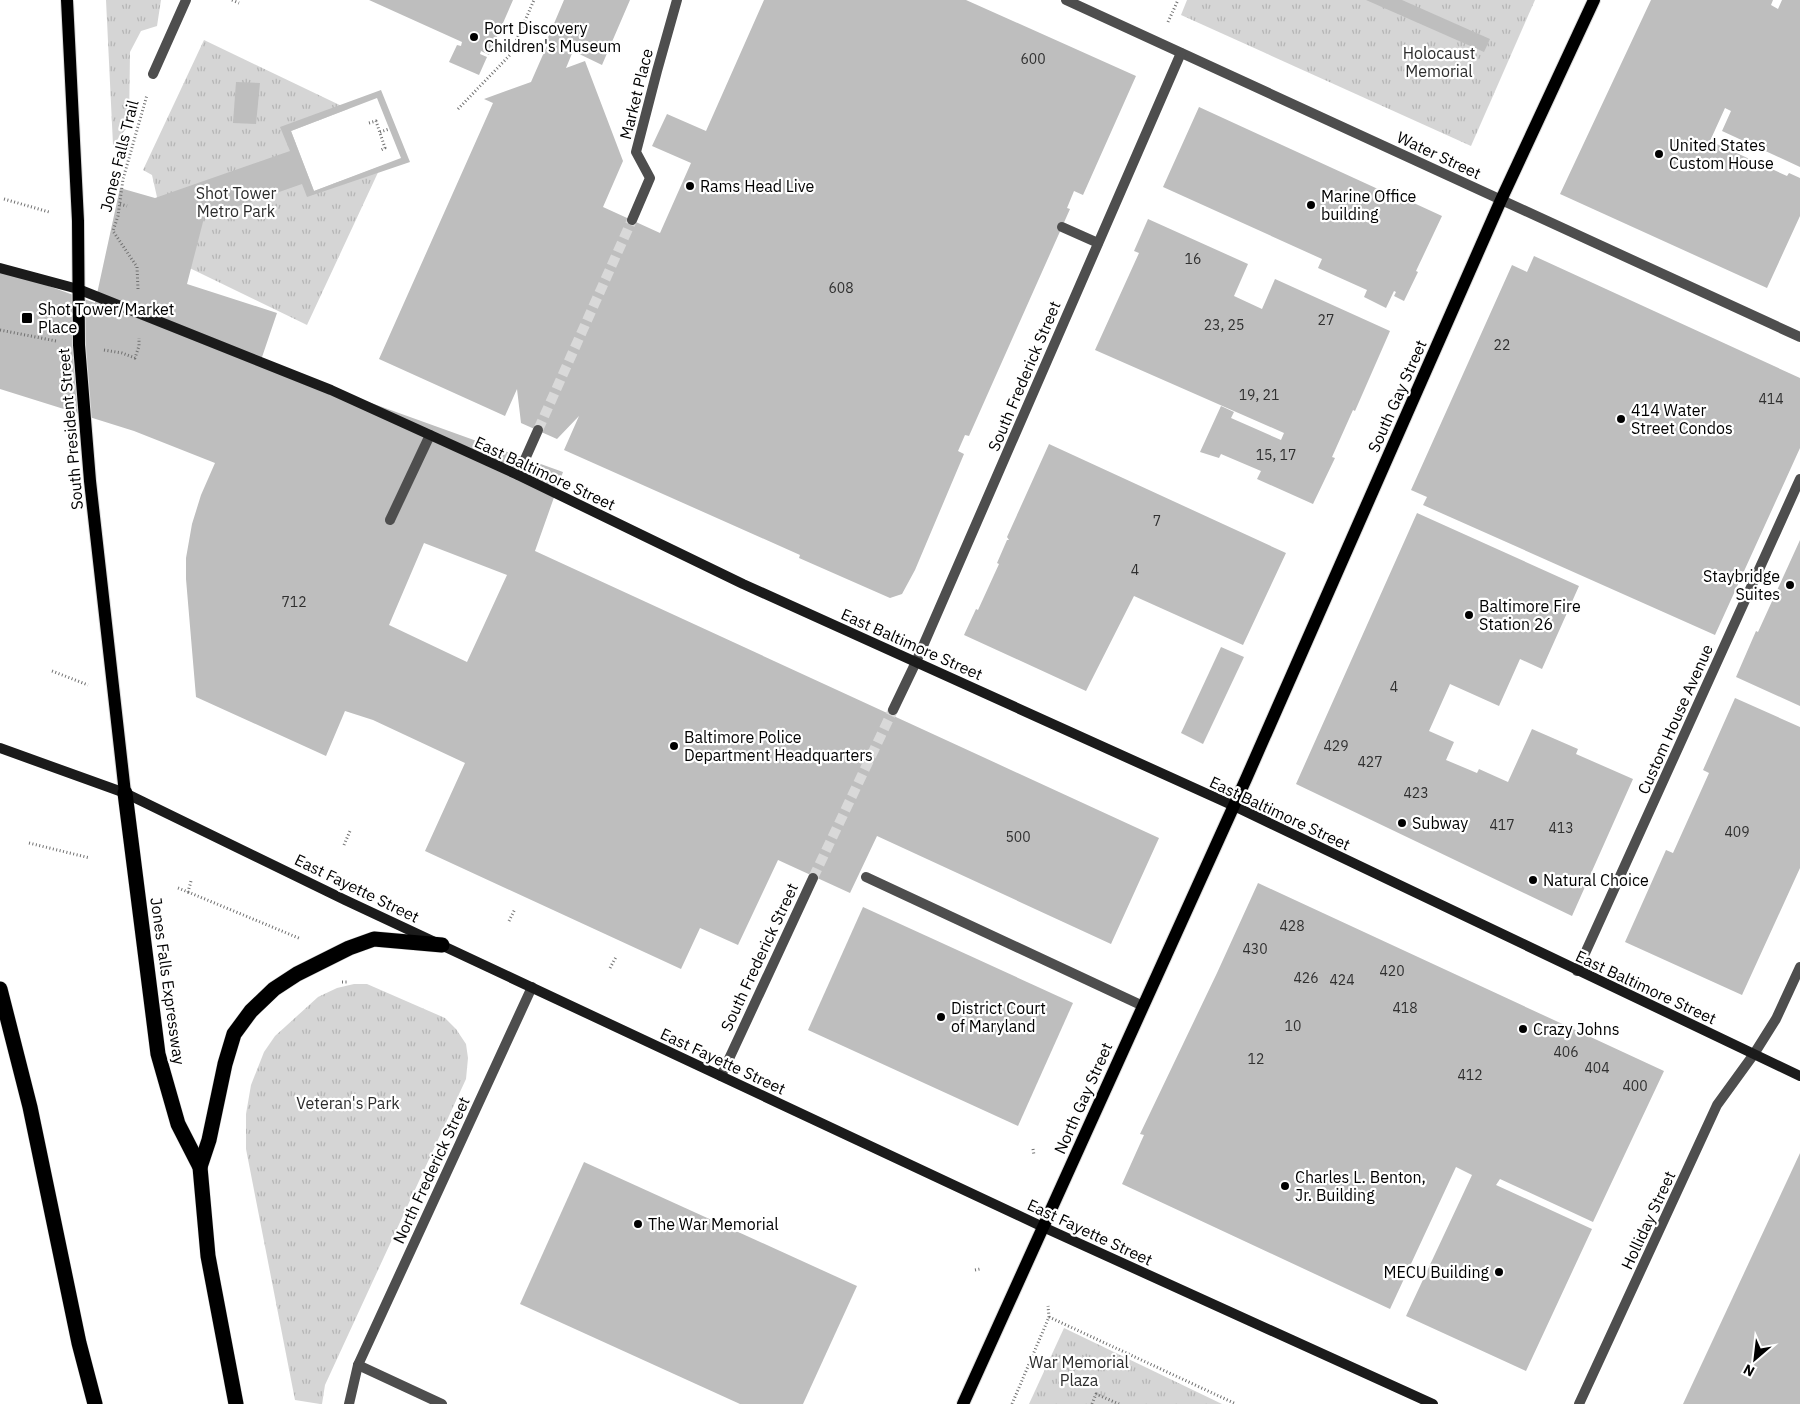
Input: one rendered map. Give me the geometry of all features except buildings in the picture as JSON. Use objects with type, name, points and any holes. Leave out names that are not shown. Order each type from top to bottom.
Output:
[{"type":"highway","name":"Jones Falls Expressway","points":[[124,793],[158,1054],[178,1124],[200,1167],[208,1256],[236,1404]]},
{"type":"highway","points":[[200,1167],[209,1140],[225,1064],[234,1034],[251,1011],[274,988],[297,974],[349,948],[374,939],[442,945]]},
{"type":"highway","points":[[0,989],[30,1107],[79,1343],[95,1404]]},
{"type":"main road","name":"South President Street","points":[[67,0],[78,221],[79,345],[90,481],[124,793]]},
{"type":"main road","name":"South Gay Street","points":[[1234,806],[1501,200],[1594,0]]},
{"type":"main road","name":"East Baltimore Street","points":[[0,268],[78,289],[331,390],[518,475],[743,584],[1234,806],[1800,1076]]},
{"type":"main road","name":"East Fayette Street","points":[[0,748],[124,793],[442,945],[1042,1227],[1433,1404]]},
{"type":"main road","name":"North Gay Street","points":[[963,1404],[1234,806]]},
{"type":"street","points":[[153,74],[186,0]]},
{"type":"street","name":"Market Place","points":[[632,220],[650,178],[636,152],[677,0]]},
{"type":"street","name":"Water Street","points":[[1066,0],[1800,337]]},
{"type":"street","name":"South Frederick Street","points":[[893,710],[916,662],[1181,53]]},
{"type":"street","points":[[1062,227],[1098,243]]},
{"type":"street","points":[[518,475],[538,430]]},
{"type":"street","points":[[390,520],[430,435]]},
{"type":"street","name":"Custom House Avenue","points":[[1578,971],[1800,479]]},
{"type":"street","points":[[866,877],[1143,1006]]},
{"type":"street","name":"South Frederick Street","points":[[721,1076],[813,878]]},
{"type":"street","name":"Holliday Street","points":[[1579,1404],[1717,1105],[1754,1054],[1776,1018],[1800,967]]},
{"type":"street","name":"North Frederick Street","points":[[349,1404],[358,1365],[532,987]]},
{"type":"street","points":[[358,1365],[442,1404]]},
{"type":"path","points":[[232,0],[238,3]]},
{"type":"path","points":[[458,109],[510,55],[534,0]]},
{"type":"path","name":"Jones Falls Trail","points":[[137,267],[113,231],[120,204],[123,179],[153,74]]},
{"type":"path","points":[[369,123],[376,121],[385,148],[381,150]]},
{"type":"path","points":[[380,132],[389,129]]},
{"type":"path","points":[[4,199],[49,212]]},
{"type":"path","points":[[120,204],[127,206]]},
{"type":"path","points":[[0,330],[43,339]]},
{"type":"path","points":[[122,353],[135,358],[139,346]]},
{"type":"path","points":[[52,671],[91,686]]},
{"type":"path","points":[[344,846],[350,831]]},
{"type":"path","points":[[29,843],[90,858]]},
{"type":"path","points":[[188,892],[191,881]]},
{"type":"path","points":[[178,888],[301,939]]},
{"type":"path","points":[[509,921],[515,909]]},
{"type":"path","points":[[610,968],[616,957]]},
{"type":"path","points":[[341,982],[349,982]]},
{"type":"path","points":[[1033,1149],[1034,1155]]},
{"type":"path","points":[[974,1270],[980,1269]]},
{"type":"path","points":[[1012,1404],[1049,1317],[1048,1306]]},
{"type":"path","points":[[1049,1317],[1236,1404]]},
{"type":"path","points":[[1092,1404],[1096,1394],[1119,1404]]},
{"type":"green space","points":[[106,0],[161,0],[157,26],[141,31],[130,52],[129,125],[113,145]]},
{"type":"green space","name":"Holocaust Memorial","points":[[1187,0],[1535,0],[1471,146],[1181,15]]},
{"type":"green space","name":"Shot Tower Metro Park","points":[[204,40],[348,109],[291,131],[314,191],[381,166],[307,325],[171,259],[152,175],[143,170]]},
{"type":"green space","name":"Veteran's Park","points":[[354,984],[367,984],[445,1018],[456,1029],[466,1044],[468,1058],[466,1079],[325,1385],[322,1404],[320,1404],[295,1400],[246,1149],[246,1114],[251,1085],[264,1052],[275,1036],[318,997],[337,988]]},
{"type":"green space","name":"War Memorial Plaza","points":[[1064,1328],[1222,1404],[1029,1404]]},
{"type":"tunnel","points":[[538,430],[632,220]]},
{"type":"tunnel","points":[[813,878],[893,710]]},
{"type":"place","name":"Port Discovery Children's Museum","points":[[474,37]]},
{"type":"place","name":"United States Custom House","points":[[1659,154]]},
{"type":"place","name":"Rams Head Live","points":[[690,186]]},
{"type":"place","name":"Marine Office building","points":[[1311,205]]},
{"type":"place","name":"Shot Tower/Market Place","points":[[27,318]]},
{"type":"place","name":"414 Water Street Condos","points":[[1621,419]]},
{"type":"place","name":"Staybridge Suites","points":[[1790,585]]},
{"type":"place","name":"Baltimore Fire Station 26","points":[[1469,615]]},
{"type":"place","name":"Baltimore Police Department Headquarters","points":[[674,746]]},
{"type":"place","name":"Subway","points":[[1402,823]]},
{"type":"place","name":"Natural Choice","points":[[1533,880]]},
{"type":"place","name":"District Court of Maryland","points":[[941,1017]]},
{"type":"place","name":"Crazy Johns","points":[[1523,1029]]},
{"type":"place","name":"Charles L. Benton, Jr. Building","points":[[1285,1186]]},
{"type":"place","name":"The War Memorial","points":[[638,1224]]},
{"type":"place","name":"MECU Building","points":[[1499,1272]]}]
